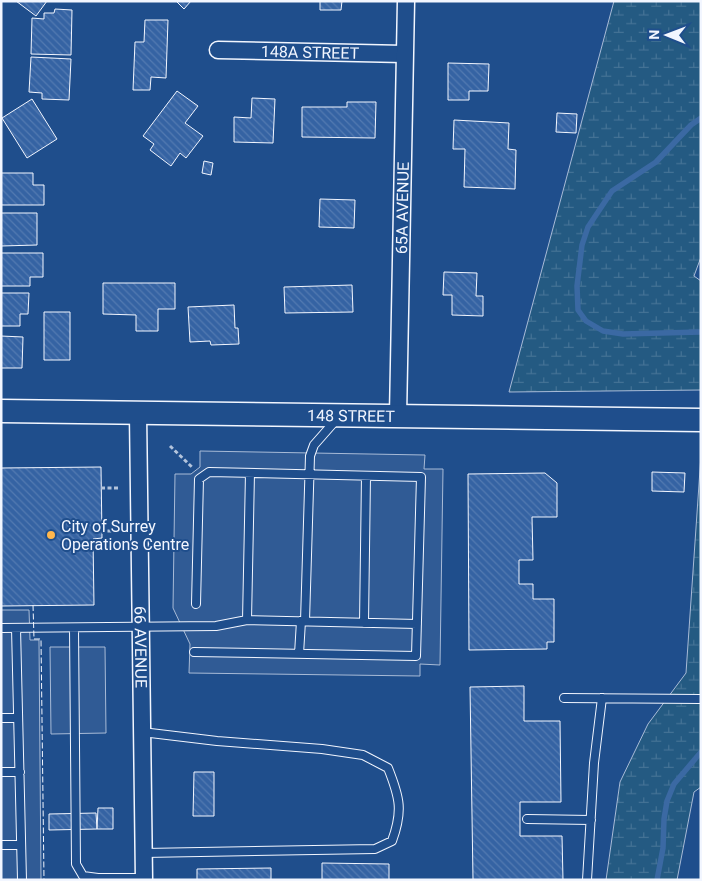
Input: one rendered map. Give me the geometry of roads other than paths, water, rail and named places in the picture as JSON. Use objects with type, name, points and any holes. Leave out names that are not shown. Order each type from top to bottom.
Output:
[{"type":"street","name":"65A AVENUE","points":[[398,416],[406,1]]},
{"type":"street","name":"148A STREET","points":[[218,50],[404,54]]},
{"type":"street","name":"148 STREET","points":[[1,411],[701,420]]},
{"type":"street","name":"66 AVENUE","points":[[138,413],[144,879]]},
{"type":"lane","points":[[299,654],[303,621],[310,456],[314,445],[340,415]]},
{"type":"lane","points":[[194,652],[416,656],[421,477],[209,472],[199,479],[196,604]]},
{"type":"lane","points":[[246,620],[250,473]]},
{"type":"lane","points":[[364,623],[366,476]]},
{"type":"lane","points":[[1,628],[216,626],[246,620],[417,624]]},
{"type":"lane","points":[[16,628],[22,880]]},
{"type":"lane","points":[[74,628],[76,864],[83,876],[144,879]]},
{"type":"lane","points":[[564,698],[701,699]]},
{"type":"lane","points":[[587,880],[594,762],[602,698]]},
{"type":"lane","points":[[1,718],[18,718]]},
{"type":"lane","points":[[142,732],[217,741],[322,748],[363,755],[388,768],[398,794],[399,823],[392,841],[375,849],[144,853]]},
{"type":"lane","points":[[1,772],[20,772]]},
{"type":"lane","points":[[527,819],[591,820]]},
{"type":"lane","points":[[1,845],[21,845]]},
{"type":"waterway","points":[[701,118],[691,125],[656,162],[612,191],[588,227],[582,245],[577,286],[578,310],[586,321],[603,331],[623,334],[701,332]]},
{"type":"waterway","points":[[657,880],[663,848],[667,801],[674,784],[701,752]]},
{"type":"place","name":"City of Surrey Operations Centre","points":[[51,535]]}]
